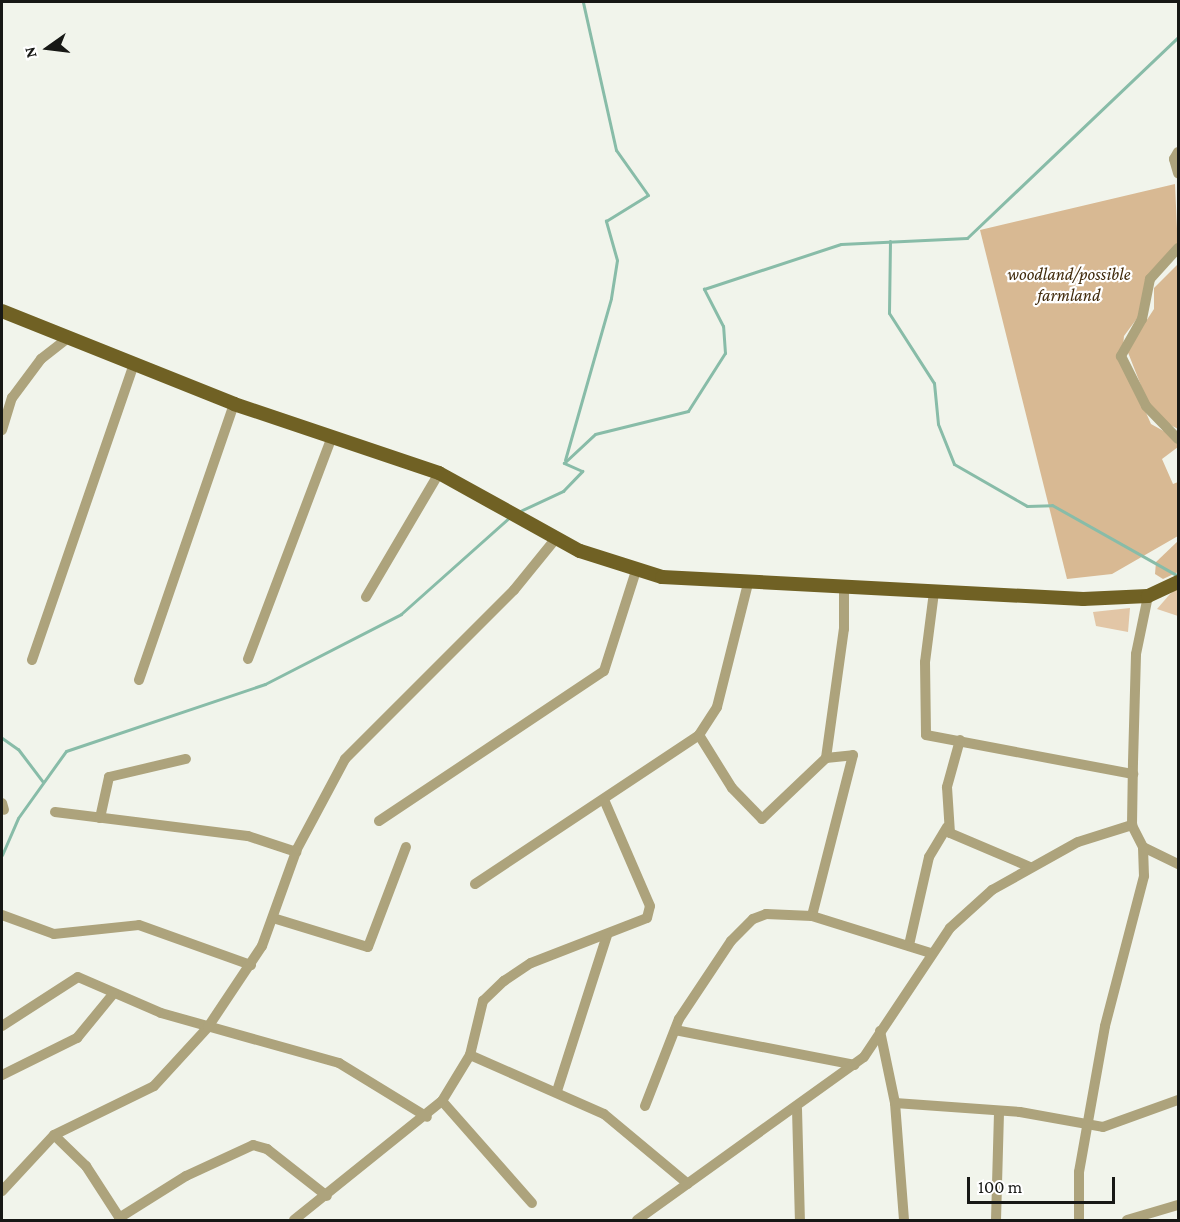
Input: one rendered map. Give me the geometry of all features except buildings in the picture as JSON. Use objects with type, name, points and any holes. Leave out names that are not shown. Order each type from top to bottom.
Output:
[{"type":"main road","points":[[2,311],[234,404],[439,472],[557,537],[636,571],[748,584],[934,592],[1148,596],[1179,582]]},
{"type":"street","points":[[1179,152],[1173,159],[1179,173]]},
{"type":"street","points":[[1179,249],[1150,279],[1142,319],[1121,356],[1146,406],[1179,439]]},
{"type":"street","points":[[2,405],[12,398],[41,359],[69,337]]},
{"type":"street","points":[[32,660],[134,364]]},
{"type":"street","points":[[2,430],[12,398]]},
{"type":"street","points":[[139,680],[234,404]]},
{"type":"street","points":[[248,659],[332,437]]},
{"type":"street","points":[[366,597],[439,472]]},
{"type":"street","points":[[2,1191],[54,1135],[154,1086],[208,1028],[251,965],[273,918],[296,852],[345,759],[514,590],[557,537]]},
{"type":"street","points":[[379,820],[604,671],[636,571]]},
{"type":"street","points":[[475,884],[606,802],[699,735],[717,706],[748,584]]},
{"type":"street","points":[[699,735],[732,788],[762,819],[826,758],[844,629],[844,588]]},
{"type":"street","points":[[934,592],[925,731],[1133,774]]},
{"type":"street","points":[[1079,1221],[1079,1172],[1105,1026],[1140,897],[1143,847],[1132,825],[1136,654],[1148,596]]},
{"type":"street","points":[[909,945],[929,857],[947,826],[947,787],[960,740]]},
{"type":"street","points":[[812,916],[854,757],[826,758]]},
{"type":"street","points":[[100,818],[109,777],[186,759]]},
{"type":"street","points":[[294,1221],[427,1117],[442,1101],[470,1055],[483,1001],[504,981],[531,963],[647,918],[650,906],[606,802]]},
{"type":"street","points":[[55,812],[238,834],[296,852]]},
{"type":"street","points":[[637,1221],[797,1109],[855,1065],[931,953],[970,908],[1029,867],[1078,842],[1132,825]]},
{"type":"street","points":[[947,826],[973,845],[1029,867]]},
{"type":"street","points":[[273,918],[368,947],[406,847]]},
{"type":"street","points":[[1143,847],[1179,864]]},
{"type":"street","points":[[645,1106],[675,1030],[706,975],[753,920],[765,914],[812,916],[931,953]]},
{"type":"street","points":[[2,915],[54,934],[139,925],[251,965]]},
{"type":"street","points":[[557,1091],[607,935]]},
{"type":"street","points":[[2,1026],[78,977],[208,1028],[339,1063],[427,1117]]},
{"type":"street","points":[[2,1075],[78,1038],[114,993]]},
{"type":"street","points":[[675,1030],[855,1065]]},
{"type":"street","points":[[880,1031],[895,1103],[904,1221]]},
{"type":"street","points":[[470,1055],[557,1091],[604,1114],[688,1184]]},
{"type":"street","points":[[895,1103],[999,1112],[1087,1125],[1120,1124],[1179,1100]]},
{"type":"street","points":[[442,1101],[532,1203]]},
{"type":"street","points":[[797,1109],[801,1221]]},
{"type":"street","points":[[996,1221],[999,1112]]},
{"type":"street","points":[[54,1135],[86,1166],[120,1219],[186,1176],[253,1145],[267,1149],[327,1196]]},
{"type":"street","points":[[1127,1221],[1179,1205]]},
{"type":"shaded area","points":[[1178,588],[1178,616],[1157,609],[1170,594]]},
{"type":"shaded area","points":[[1130,608],[1128,632],[1096,626],[1093,612]]},
{"type":"green space","name":"woodland/possible farmland","points":[[1175,184],[1178,251],[1145,290],[1141,313],[1124,336],[1122,358],[1151,424],[1178,439],[1178,447],[1162,459],[1173,484],[1178,482],[1178,536],[1112,574],[1067,579],[980,230]]},
{"type":"green space","name":"woodland/possible farmland","points":[[1178,264],[1178,429],[1153,416],[1127,350],[1154,309],[1154,288]]},
{"type":"green space","points":[[1178,541],[1178,572],[1163,579],[1155,574],[1156,562]]},
{"type":"waterway","points":[[565,460],[611,298],[617,260],[606,221],[648,195],[616,150],[583,2]]},
{"type":"waterway","points":[[518,512],[563,491],[582,471],[564,463],[595,434],[688,411],[725,353],[723,326],[704,289],[841,244],[967,238],[1178,37]]},
{"type":"waterway","points":[[890,241],[889,313],[934,383],[938,424],[954,464],[1027,506],[1052,505],[1178,576]]},
{"type":"waterway","points":[[2,855],[18,818],[66,751],[265,684],[401,614],[510,517]]},
{"type":"waterway","points":[[2,738],[18,749],[43,782]]}]
